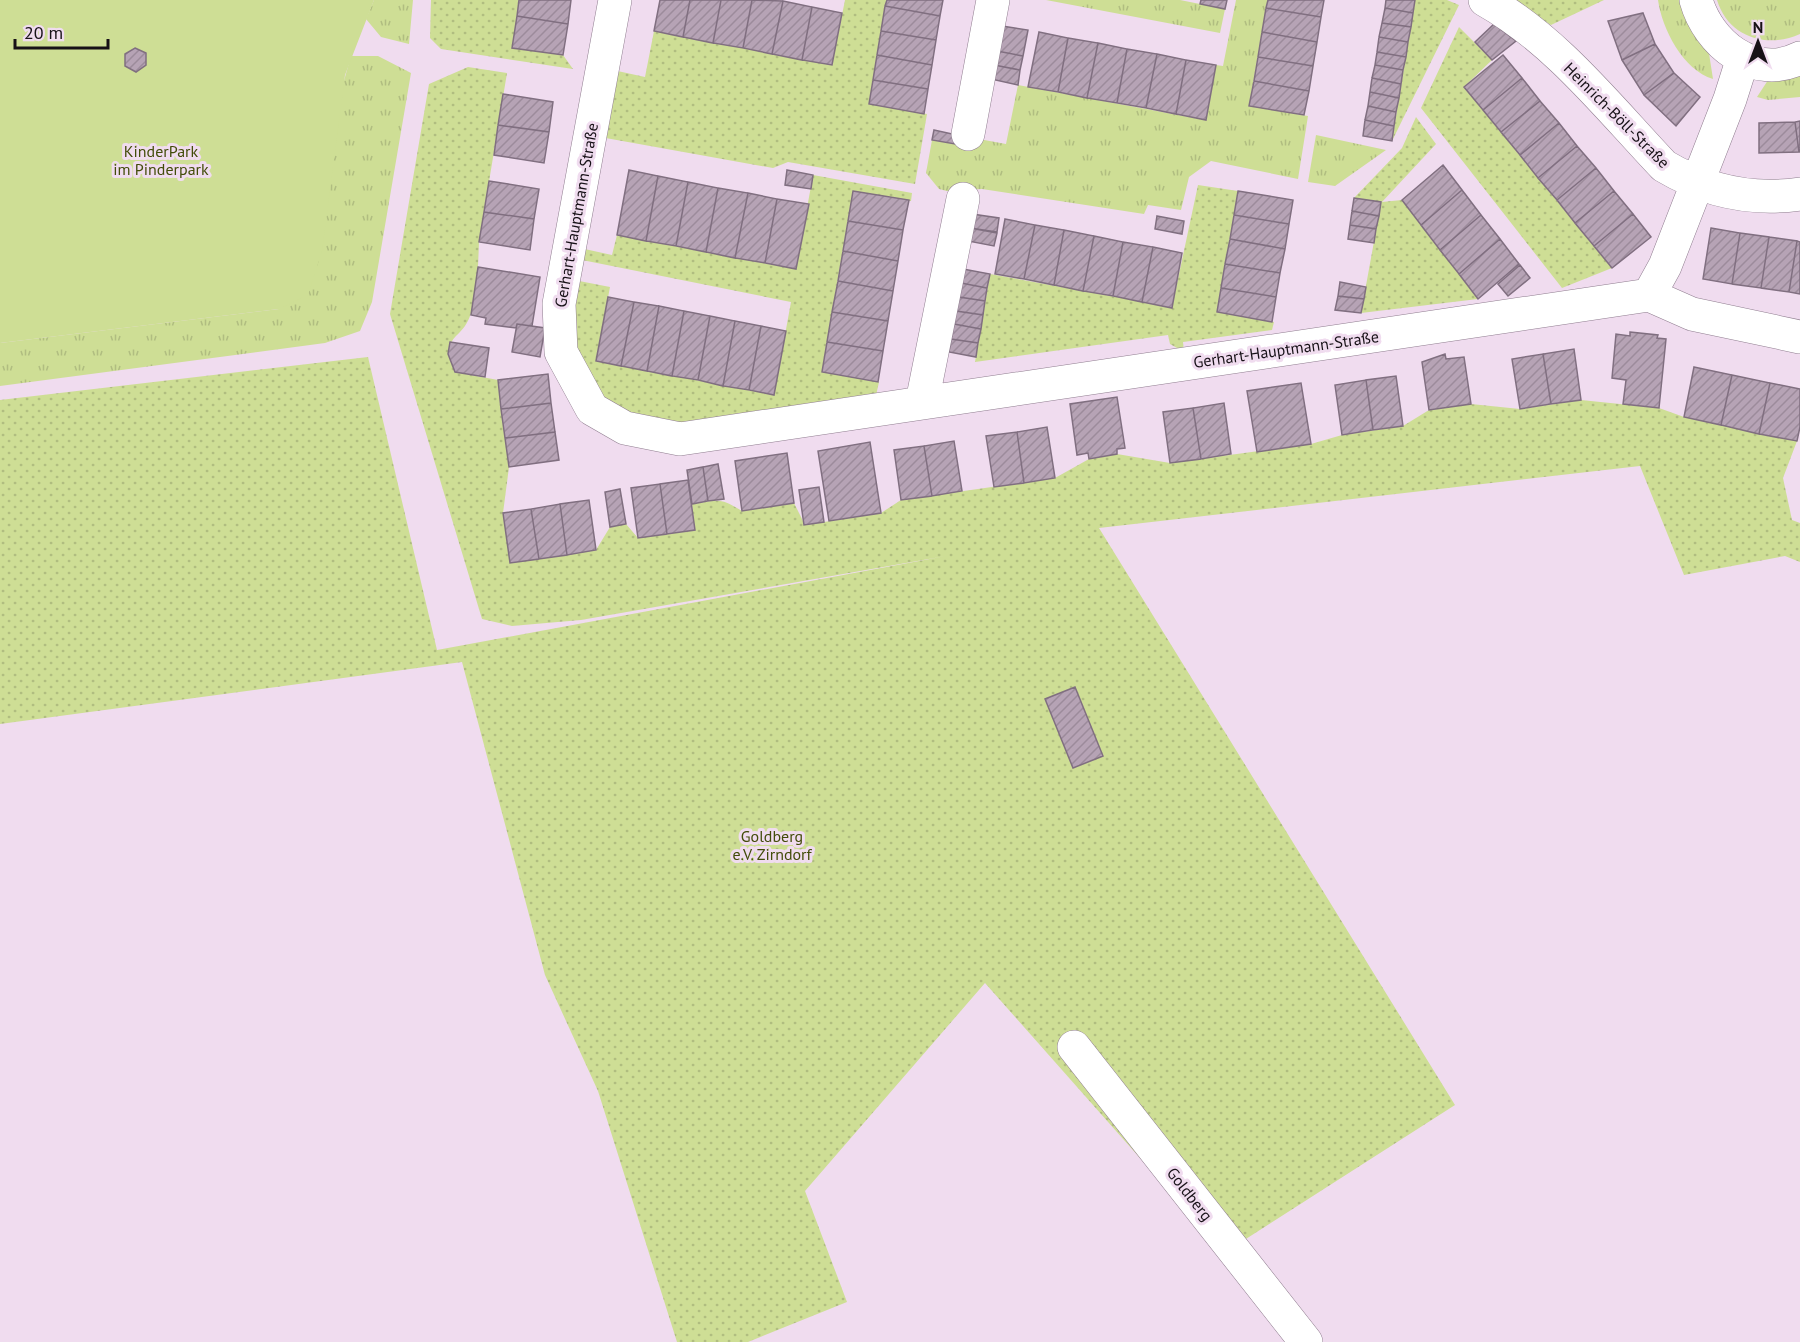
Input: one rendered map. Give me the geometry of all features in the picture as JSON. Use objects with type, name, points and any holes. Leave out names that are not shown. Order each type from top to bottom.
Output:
[{"type":"street","name":"Gerhart-Hauptmann-Straße","points":[[615,0],[559,304],[561,352],[592,409],[625,428],[680,439],[1276,349],[1555,311],[1649,295]]},
{"type":"street","points":[[968,134],[993,0]]},
{"type":"street","name":"Heinrich-Böll-Straße","points":[[1485,0],[1513,16],[1539,36],[1664,166],[1696,183],[1732,194],[1800,194]]},
{"type":"street","points":[[1696,0],[1702,20],[1718,42],[1743,58],[1767,64],[1800,57]]},
{"type":"street","points":[[1743,58],[1730,99],[1665,266],[1649,295],[1692,314],[1800,337]]},
{"type":"street","points":[[922,402],[963,199]]},
{"type":"street","name":"Goldberg","points":[[1074,1047],[1306,1342]]},
{"type":"green space","name":"KinderPark im Pinderpark","points":[[0,0],[374,0],[345,75],[322,251],[308,295],[279,309],[0,343]]},
{"type":"green space","points":[[374,0],[413,0],[409,44],[381,37],[366,19]]},
{"type":"green space","points":[[431,0],[519,0],[513,48],[563,55],[573,69],[441,49],[430,38]]},
{"type":"green space","points":[[845,0],[887,0],[869,104],[927,114],[915,184],[788,162],[773,168],[600,137],[613,70],[645,77],[654,31],[832,65]]},
{"type":"green space","points":[[1046,0],[1180,0],[1225,9],[1220,33]]},
{"type":"green space","points":[[1236,0],[1268,0],[1249,106],[1308,116],[1298,179],[1211,161],[1189,177],[1181,210],[1148,205],[1144,214],[982,189],[947,191],[939,189],[926,173],[932,140],[955,144],[957,135],[1006,144],[1018,85],[1205,120],[1216,65],[1223,66]]},
{"type":"green space","points":[[1415,0],[1447,0],[1459,5],[1392,141]]},
{"type":"green space","points":[[1509,0],[1604,0],[1551,25]]},
{"type":"green space","points":[[1658,0],[1685,0],[1708,47],[1713,79],[1692,67],[1683,58],[1669,35]]},
{"type":"green space","points":[[1717,0],[1800,0],[1800,34],[1775,40],[1762,40],[1750,36],[1739,31],[1730,23],[1722,13]]},
{"type":"green space","points":[[1459,27],[1492,60],[1464,87],[1612,268],[1562,288],[1421,108]]},
{"type":"green space","points":[[351,56],[378,56],[411,73],[372,302],[360,331],[325,343],[0,386],[0,343],[279,309]]},
{"type":"green space","name":"Goldberg e.V. Zirndorf","points":[[468,67],[507,73],[479,242],[475,296],[467,322],[454,338],[450,350],[455,372],[498,380],[509,467],[503,513],[510,563],[596,550],[610,527],[626,524],[638,538],[695,530],[692,504],[708,501],[729,503],[742,511],[794,503],[805,525],[881,513],[901,500],[1055,478],[1089,459],[1117,454],[1170,463],[1311,444],[1342,435],[1403,426],[1429,410],[1471,404],[1520,409],[1581,400],[1659,408],[1684,417],[1797,441],[1783,478],[1792,520],[1800,523],[1800,562],[1785,556],[1684,575],[1640,466],[1099,528],[1455,1105],[1224,1253],[985,983],[805,1191],[847,1302],[748,1342],[677,1342],[598,1091],[545,975],[462,662],[0,724],[0,400],[368,357],[437,650],[946,556],[581,620],[512,626],[482,619],[390,314],[429,84]]},
{"type":"green space","points":[[1800,71],[1800,97],[1768,100],[1757,97],[1772,74]]},
{"type":"green space","points":[[1416,117],[1436,144],[1382,202],[1402,200],[1478,299],[1361,313],[1381,203],[1354,198],[1402,148]]},
{"type":"green space","points":[[1316,135],[1386,150],[1335,186],[1308,182]]},
{"type":"green space","points":[[813,175],[912,193],[911,201],[853,191],[822,372],[879,382],[875,400],[680,429],[629,419],[594,394],[570,348],[574,280],[610,287],[596,361],[774,395],[791,302],[577,259],[580,248],[612,255],[617,235],[796,269]]},
{"type":"green space","points":[[1198,185],[1238,191],[1217,312],[1274,322],[1272,330],[1183,342],[1184,352],[1170,344],[1168,335],[975,362],[990,274],[1172,307]]},
{"type":"building","points":[[519,0],[571,0],[568,24],[517,16]]},
{"type":"building","points":[[660,0],[690,0],[683,37],[654,31]]},
{"type":"building","points":[[690,0],[721,0],[713,43],[683,37]]},
{"type":"building","points":[[721,0],[752,0],[743,48],[713,43]]},
{"type":"building","points":[[752,0],[783,1],[772,54],[743,48]]},
{"type":"building","points":[[887,0],[943,0],[940,16],[885,6]]},
{"type":"building","points":[[1201,0],[1227,0],[1225,9],[1200,4]]},
{"type":"building","points":[[1268,0],[1324,0],[1321,17],[1266,8]]},
{"type":"building","points":[[1386,0],[1415,0],[1413,13],[1385,8]]},
{"type":"building","points":[[783,1],[812,7],[802,60],[772,54]]},
{"type":"building","points":[[885,6],[940,16],[936,40],[881,31]]},
{"type":"building","points":[[812,7],[842,13],[832,65],[802,60]]},
{"type":"building","points":[[1266,8],[1321,17],[1317,42],[1262,32]]},
{"type":"building","points":[[1385,8],[1413,13],[1411,27],[1382,23]]},
{"type":"building","points":[[1643,13],[1655,44],[1622,60],[1608,21]]},
{"type":"building","points":[[517,16],[568,24],[563,55],[512,48]]},
{"type":"building","points":[[1382,23],[1411,27],[1408,42],[1379,37]]},
{"type":"building","points":[[1494,24],[1516,41],[1492,60],[1475,42]]},
{"type":"building","points":[[1002,26],[1028,30],[1023,56],[997,51]]},
{"type":"building","points":[[881,31],[936,40],[932,65],[877,55]]},
{"type":"building","points":[[1039,32],[1068,38],[1058,92],[1028,87]]},
{"type":"building","points":[[1262,32],[1317,42],[1313,66],[1258,57]]},
{"type":"building","points":[[1379,37],[1408,42],[1406,57],[1377,52]]},
{"type":"building","points":[[1068,38],[1098,43],[1087,98],[1058,92]]},
{"type":"building","points":[[1098,43],[1127,49],[1117,103],[1087,98]]},
{"type":"building","points":[[1655,44],[1674,73],[1644,95],[1622,60]]},
{"type":"building","points":[[135,48],[146,53],[146,65],[136,72],[125,66],[125,54]]},
{"type":"building","points":[[1127,49],[1157,54],[1146,108],[1117,103]]},
{"type":"building","points":[[997,51],[1023,56],[1020,70],[994,65]]},
{"type":"building","points":[[1377,52],[1406,57],[1403,70],[1375,65]]},
{"type":"building","points":[[1157,54],[1186,60],[1176,114],[1146,108]]},
{"type":"building","points":[[877,55],[932,65],[928,89],[873,80]]},
{"type":"building","points":[[1503,55],[1522,78],[1483,110],[1464,87]]},
{"type":"building","points":[[1258,57],[1313,66],[1309,91],[1254,81]]},
{"type":"building","points":[[1186,60],[1216,65],[1206,120],[1176,114]]},
{"type":"building","points":[[994,65],[1020,70],[1018,85],[991,79]]},
{"type":"building","points":[[1375,65],[1403,70],[1401,84],[1372,78]]},
{"type":"building","points":[[1674,73],[1700,97],[1676,126],[1644,95]]},
{"type":"building","points":[[1372,78],[1401,84],[1399,98],[1370,92]]},
{"type":"building","points":[[1522,78],[1540,101],[1501,132],[1483,110]]},
{"type":"building","points":[[873,80],[928,89],[924,114],[869,104]]},
{"type":"building","points":[[1254,81],[1309,91],[1304,115],[1249,106]]},
{"type":"building","points":[[1370,92],[1399,98],[1396,112],[1368,106]]},
{"type":"building","points":[[503,94],[553,102],[549,132],[498,125]]},
{"type":"building","points":[[1540,101],[1559,123],[1520,155],[1501,132]]},
{"type":"building","points":[[1368,106],[1396,112],[1394,126],[1365,120]]},
{"type":"building","points":[[1365,120],[1394,126],[1392,141],[1363,136]]},
{"type":"building","points":[[1800,121],[1800,152],[1799,152],[1795,122]]},
{"type":"building","points":[[1795,122],[1799,152],[1759,153],[1759,123]]},
{"type":"building","points":[[1559,123],[1577,146],[1538,178],[1520,155]]},
{"type":"building","points":[[498,125],[549,132],[544,163],[494,155]]},
{"type":"building","points":[[934,130],[957,135],[955,144],[932,140]]},
{"type":"building","points":[[1577,146],[1596,168],[1557,200],[1538,178]]},
{"type":"building","points":[[1443,165],[1462,190],[1421,225],[1402,200]]},
{"type":"building","points":[[1596,168],[1614,191],[1575,223],[1557,200]]},
{"type":"building","points":[[629,170],[658,176],[646,241],[617,235]]},
{"type":"building","points":[[787,170],[813,175],[811,189],[785,185]]},
{"type":"building","points":[[658,176],[688,182],[676,246],[646,241]]},
{"type":"building","points":[[489,181],[539,189],[534,219],[484,212]]},
{"type":"building","points":[[688,182],[718,188],[706,252],[676,246]]},
{"type":"building","points":[[718,188],[748,193],[735,258],[706,252]]},
{"type":"building","points":[[1462,190],[1481,215],[1440,250],[1421,225]]},
{"type":"building","points":[[853,191],[909,200],[903,230],[848,221]]},
{"type":"building","points":[[1238,191],[1293,200],[1289,224],[1234,215]]},
{"type":"building","points":[[1614,191],[1633,214],[1594,246],[1575,223]]},
{"type":"building","points":[[748,193],[777,199],[765,263],[735,258]]},
{"type":"building","points":[[1354,198],[1381,202],[1379,216],[1352,211]]},
{"type":"building","points":[[777,199],[809,204],[796,269],[765,263]]},
{"type":"building","points":[[1352,211],[1379,216],[1376,229],[1350,225]]},
{"type":"building","points":[[484,212],[534,219],[530,250],[479,242]]},
{"type":"building","points":[[972,214],[999,218],[997,232],[970,228]]},
{"type":"building","points":[[1633,214],[1651,237],[1612,268],[1594,246]]},
{"type":"building","points":[[1234,215],[1289,224],[1285,249],[1230,239]]},
{"type":"building","points":[[1481,215],[1500,239],[1459,274],[1440,250]]},
{"type":"building","points":[[1157,216],[1184,221],[1182,234],[1155,229]]},
{"type":"building","points":[[1005,219],[1035,225],[1024,279],[995,274]]},
{"type":"building","points":[[848,221],[903,230],[898,261],[843,251]]},
{"type":"building","points":[[1035,225],[1064,230],[1054,285],[1024,279]]},
{"type":"building","points":[[1350,225],[1376,229],[1374,243],[1348,239]]},
{"type":"building","points":[[970,228],[997,233],[994,246],[968,241]]},
{"type":"building","points":[[1711,228],[1740,233],[1732,284],[1703,279]]},
{"type":"building","points":[[1064,230],[1094,236],[1083,291],[1054,285]]},
{"type":"building","points":[[1740,233],[1769,237],[1761,288],[1732,284]]},
{"type":"building","points":[[1094,236],[1123,242],[1113,296],[1083,291]]},
{"type":"building","points":[[1769,237],[1797,241],[1789,292],[1761,288]]},
{"type":"building","points":[[1230,239],[1285,249],[1280,273],[1225,264]]},
{"type":"building","points":[[1500,239],[1519,264],[1478,299],[1459,274]]},
{"type":"building","points":[[1797,241],[1800,242],[1800,294],[1789,292]]},
{"type":"building","points":[[1123,242],[1153,247],[1142,302],[1113,296]]},
{"type":"building","points":[[1153,247],[1182,253],[1172,308],[1142,302]]},
{"type":"building","points":[[843,251],[898,261],[893,291],[838,281]]},
{"type":"building","points":[[1225,264],[1280,273],[1276,297],[1221,288]]},
{"type":"building","points":[[1520,265],[1530,278],[1508,296],[1498,284]]},
{"type":"building","points":[[478,267],[540,277],[532,326],[517,324],[516,328],[485,324],[486,318],[471,315]]},
{"type":"building","points":[[963,269],[990,274],[987,288],[961,283]]},
{"type":"building","points":[[838,281],[893,291],[888,321],[832,312]]},
{"type":"building","points":[[1340,282],[1366,287],[1364,299],[1338,296]]},
{"type":"building","points":[[961,283],[987,288],[985,301],[959,297]]},
{"type":"building","points":[[1221,288],[1276,297],[1272,322],[1217,312]]},
{"type":"building","points":[[1338,296],[1364,299],[1361,313],[1335,310]]},
{"type":"building","points":[[608,297],[634,302],[621,366],[596,361]]},
{"type":"building","points":[[959,297],[985,301],[983,315],[956,311]]},
{"type":"building","points":[[634,302],[659,306],[647,371],[621,366]]},
{"type":"building","points":[[659,306],[684,311],[672,376],[647,371]]},
{"type":"building","points":[[684,311],[710,316],[698,380],[672,376]]},
{"type":"building","points":[[956,311],[983,315],[981,329],[954,324]]},
{"type":"building","points":[[832,312],[888,321],[883,351],[827,342]]},
{"type":"building","points":[[710,316],[735,321],[723,386],[698,380]]},
{"type":"building","points":[[735,321],[761,326],[749,390],[723,386]]},
{"type":"building","points":[[517,324],[545,328],[540,357],[512,352]]},
{"type":"building","points":[[954,324],[981,329],[978,343],[951,339]]},
{"type":"building","points":[[761,326],[786,331],[774,395],[749,390]]},
{"type":"building","points":[[1630,332],[1658,335],[1657,338],[1666,339],[1659,408],[1623,404],[1626,380],[1612,378],[1616,334],[1630,336]]},
{"type":"building","points":[[951,339],[978,343],[976,357],[949,352]]},
{"type":"building","points":[[450,342],[489,348],[485,377],[455,372],[448,354]]},
{"type":"building","points":[[827,342],[883,351],[878,382],[822,372]]},
{"type":"building","points":[[1574,349],[1581,400],[1551,404],[1543,354]]},
{"type":"building","points":[[1445,354],[1446,359],[1464,357],[1471,404],[1429,410],[1422,362]]},
{"type":"building","points":[[1543,354],[1551,404],[1520,409],[1512,359]]},
{"type":"building","points":[[1694,367],[1732,375],[1721,425],[1684,417]]},
{"type":"building","points":[[548,374],[551,403],[501,409],[498,380]]},
{"type":"building","points":[[1732,375],[1770,383],[1759,434],[1721,425]]},
{"type":"building","points":[[1396,376],[1403,426],[1373,430],[1366,380]]},
{"type":"building","points":[[1366,380],[1373,430],[1342,435],[1335,385]]},
{"type":"building","points":[[1301,383],[1311,444],[1257,452],[1247,391]]},
{"type":"building","points":[[1770,383],[1800,389],[1800,427],[1797,441],[1759,434]]},
{"type":"building","points":[[1117,397],[1125,448],[1117,449],[1117,454],[1089,459],[1088,453],[1077,455],[1070,404]]},
{"type":"building","points":[[551,403],[555,432],[505,438],[501,409]]},
{"type":"building","points":[[1224,403],[1231,454],[1201,459],[1193,408]]},
{"type":"building","points":[[1193,408],[1201,459],[1170,463],[1163,412]]},
{"type":"building","points":[[1047,427],[1055,478],[1024,483],[1017,432]]},
{"type":"building","points":[[555,432],[559,460],[509,467],[505,438]]},
{"type":"building","points":[[1017,432],[1024,483],[994,487],[986,436]]},
{"type":"building","points":[[954,441],[962,491],[932,496],[924,446]]},
{"type":"building","points":[[870,442],[881,513],[829,521],[818,451]]},
{"type":"building","points":[[924,446],[932,496],[901,500],[894,450]]},
{"type":"building","points":[[787,453],[794,503],[742,511],[735,461]]},
{"type":"building","points":[[718,464],[724,499],[708,501],[703,467]]},
{"type":"building","points":[[703,467],[708,501],[692,504],[687,470]]},
{"type":"building","points":[[688,480],[695,530],[667,534],[660,484]]},
{"type":"building","points":[[660,484],[667,534],[638,538],[631,488]]},
{"type":"building","points":[[819,487],[824,522],[804,525],[799,490]]},
{"type":"building","points":[[620,489],[626,524],[610,527],[605,492]]},
{"type":"building","points":[[589,500],[596,550],[567,555],[560,504]]},
{"type":"building","points":[[560,504],[567,555],[539,559],[531,509]]},
{"type":"building","points":[[531,509],[539,559],[510,563],[503,513]]},
{"type":"building","points":[[1075,687],[1103,756],[1073,768],[1045,699]]}]
